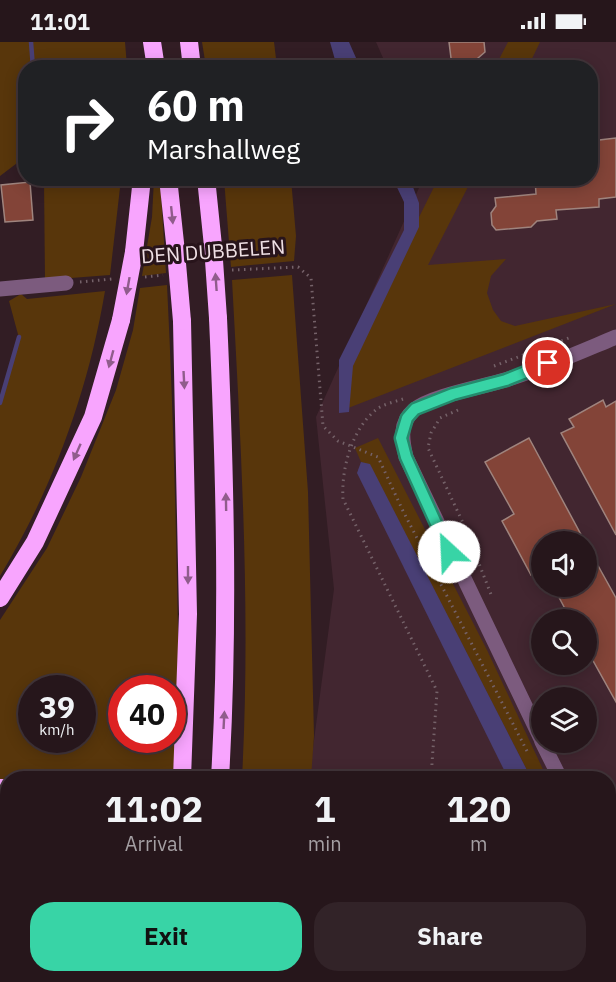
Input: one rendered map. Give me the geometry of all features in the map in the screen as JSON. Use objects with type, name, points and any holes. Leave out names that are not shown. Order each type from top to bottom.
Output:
[{"type":"highway","points":[[189,42],[191,60]]},
{"type":"highway","points":[[0,598],[35,542],[93,417],[121,320],[134,252],[141,186]]},
{"type":"highway","points":[[169,186],[182,321],[188,602],[182,771]]},
{"type":"highway","points":[[207,186],[218,318],[226,500],[227,624],[220,771]]},
{"type":"street","points":[[0,289],[66,283]]},
{"type":"street","points":[[531,719],[406,457],[401,438],[402,429],[415,409],[453,394],[506,380],[616,337]]},
{"type":"street","points":[[548,753],[556,771]]},
{"type":"path","name":"DEN DUBBELEN","points":[[229,270],[292,266],[308,274],[313,285],[322,421],[333,437],[352,446]]},
{"type":"path","name":"DEN DUBBELEN","points":[[135,278],[171,275]]},
{"type":"path","name":"DEN DUBBELEN","points":[[66,283],[124,278]]},
{"type":"path","points":[[460,409],[440,418],[431,433],[428,448],[464,525],[492,598]]},
{"type":"path","points":[[431,771],[437,691],[343,499],[342,483],[352,446],[378,457],[532,760]]},
{"type":"shaded area","points":[[0,42],[125,42],[126,60],[18,60],[18,162],[0,176]]},
{"type":"shaded area","points":[[202,42],[274,42],[276,60],[205,60]]},
{"type":"shaded area","points":[[330,42],[349,42],[357,60],[335,60]]},
{"type":"shaded area","points":[[376,42],[616,42],[616,771],[310,771],[334,589],[316,417],[420,186],[598,186],[598,60],[384,60]]},
{"type":"shaded area","points":[[508,42],[540,42],[531,60],[499,60]]},
{"type":"shaded area","points":[[44,186],[120,186],[110,275],[45,280]]},
{"type":"shaded area","points":[[154,186],[160,186],[166,273],[142,276],[152,217]]},
{"type":"shaded area","points":[[225,186],[292,186],[296,236],[294,261],[231,267]]},
{"type":"shaded area","points":[[396,186],[413,186],[419,203],[419,227],[353,366],[349,412],[339,413],[339,360],[404,230],[404,202]]},
{"type":"shaded area","points":[[435,186],[468,186],[428,265],[506,259],[491,276],[487,293],[493,310],[501,321],[515,326],[616,304],[343,410],[344,368]]},
{"type":"shaded area","points":[[292,275],[308,492],[314,736],[312,771],[242,771],[246,654],[245,591],[232,280]]},
{"type":"shaded area","points":[[167,285],[178,675],[108,675],[108,753],[175,753],[173,771],[0,771],[0,620],[47,548],[81,477],[116,390],[133,330],[140,288]]},
{"type":"shaded area","points":[[105,291],[89,366],[66,438],[36,509],[0,576],[0,405],[19,338],[9,301],[21,294],[27,299]]},
{"type":"shaded area","points":[[378,438],[487,650],[531,744],[531,753],[535,753],[544,771],[527,771],[370,465],[361,462],[355,448]]},
{"type":"shaded area","points":[[361,462],[370,464],[527,771],[505,771],[357,473]]},
{"type":"building","points":[[449,42],[484,42],[485,52],[476,60],[451,60]]},
{"type":"building","points":[[616,138],[616,197],[599,199],[599,207],[556,210],[557,219],[537,221],[531,227],[496,230],[492,225],[491,213],[496,206],[495,198],[536,194],[536,186],[598,186],[598,140]]},
{"type":"building","points":[[18,183],[18,186],[30,186],[33,220],[5,222],[1,185]]},
{"type":"building","points":[[603,400],[606,407],[616,401],[616,535],[561,433],[574,427],[569,419]]},
{"type":"building","points":[[529,438],[579,531],[531,531],[531,575],[502,521],[514,514],[485,462]]},
{"type":"building","points":[[597,564],[616,598],[616,702],[597,668],[597,609],[565,609],[559,597],[597,597]]},
{"type":"waterway","points":[[31,42],[32,60]]},
{"type":"waterway","points":[[0,403],[19,337]]},
{"type":"route","points":[[449,552],[406,457],[401,438],[407,418],[415,409],[453,394],[506,380],[548,363]]}]
